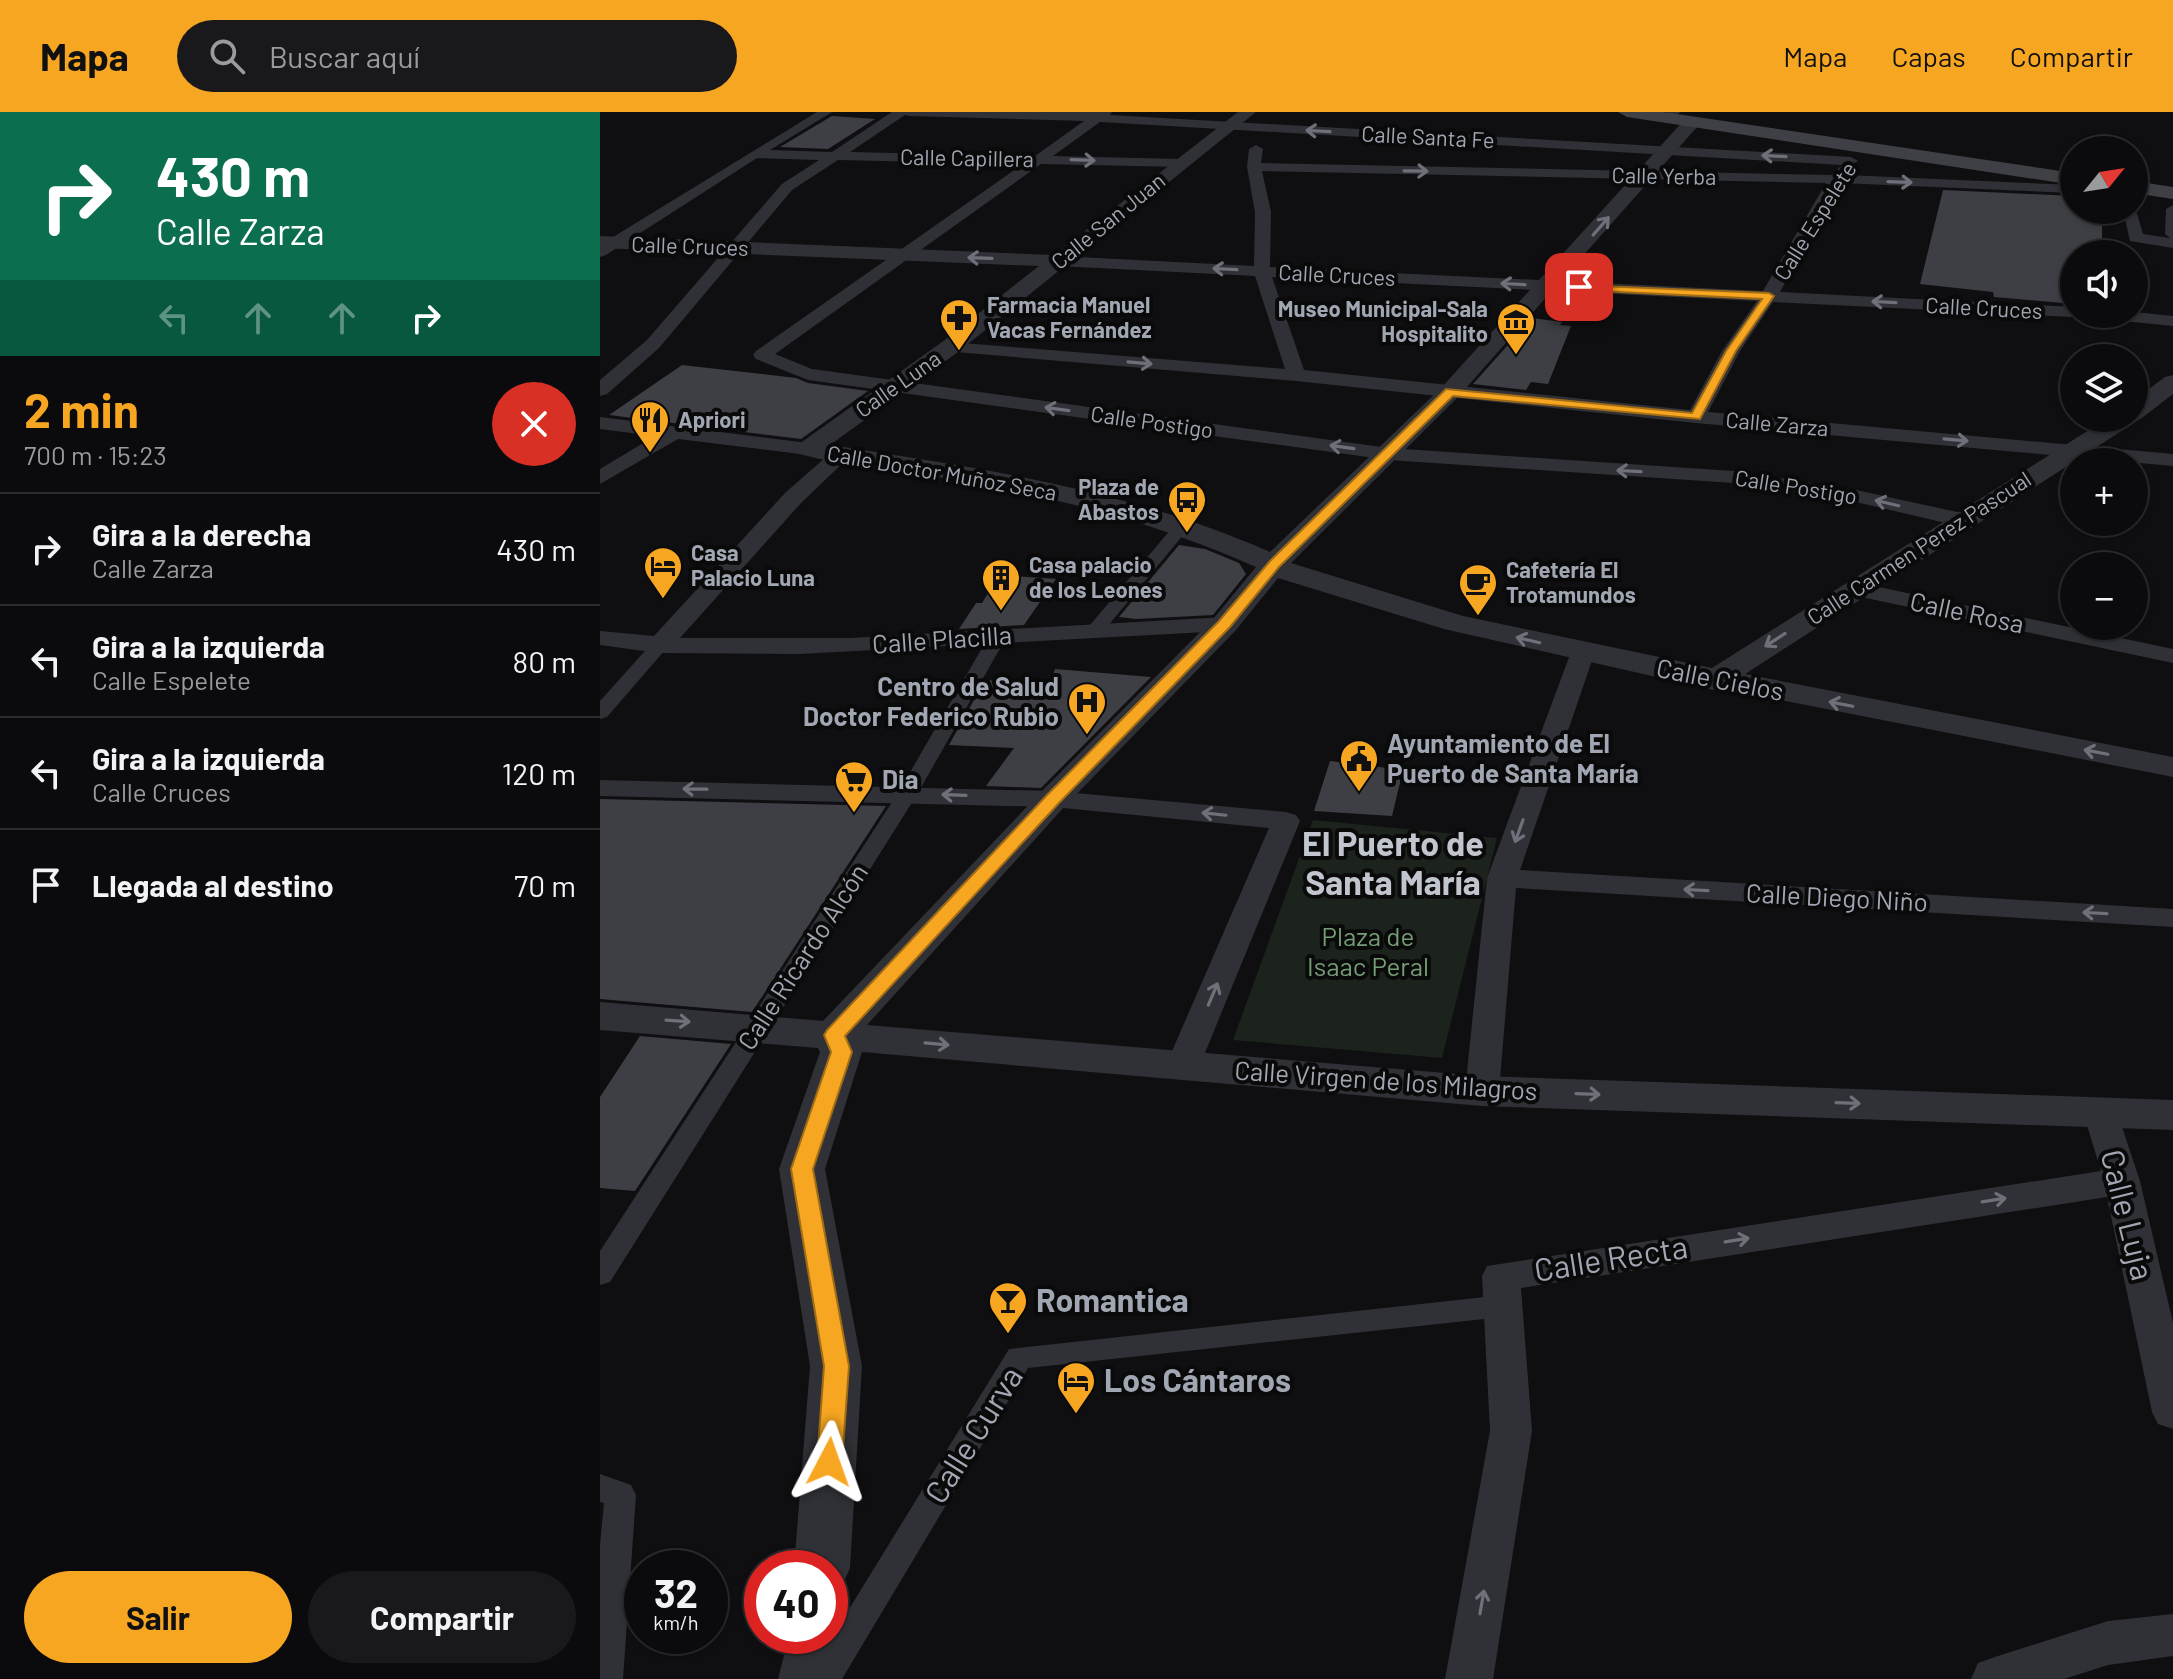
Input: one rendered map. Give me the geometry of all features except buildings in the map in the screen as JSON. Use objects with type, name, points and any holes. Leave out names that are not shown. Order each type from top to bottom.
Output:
[{"type":"main road","points":[[1627,112],[1677,115],[2060,168]]},
{"type":"main road","points":[[1677,115],[1856,154],[2060,177]]},
{"type":"main road","points":[[2148,181],[2173,184]]},
{"type":"main road","points":[[2148,189],[2173,193]]},
{"type":"street","points":[[605,246],[826,112]]},
{"type":"street","points":[[600,390],[653,344],[787,187],[901,112]]},
{"type":"street","name":"Calle Santa Fe","points":[[909,112],[1101,115],[1231,127],[1667,150],[1856,154]]},
{"type":"street","name":"Calle San Juan","points":[[950,347],[1248,112]]},
{"type":"street","name":"Calle Postigo","points":[[1101,115],[762,355],[808,374],[893,387],[1389,454],[1734,477],[1856,496],[1963,520]]},
{"type":"street","points":[[823,1550],[836,1366],[802,1169],[841,1052],[834,1035],[1053,799],[1225,624],[1274,565],[1450,392],[1667,150],[1677,115]]},
{"type":"street","points":[[1258,127],[1254,167],[1263,212],[1262,271],[1296,375]]},
{"type":"street","name":"Calle Capillera","points":[[754,154],[1181,163]]},
{"type":"street","name":"Calle Espelete","points":[[1696,417],[1731,351],[1769,296],[1835,179],[1856,154]]},
{"type":"street","name":"Calle Yerba","points":[[1254,167],[1835,179],[2060,188]]},
{"type":"street","points":[[2132,224],[2134,235],[2173,233],[2173,209]]},
{"type":"street","name":"Calle Cruces","points":[[605,246],[736,247],[1058,261],[2060,311]]},
{"type":"street","points":[[2148,318],[2173,321]]},
{"type":"street","name":"Calle Luna","points":[[808,449],[950,347]]},
{"type":"street","name":"Calle Zarza","points":[[950,347],[1296,375],[1696,417],[2060,449]]},
{"type":"street","points":[[2148,401],[2173,382]]},
{"type":"street","name":"Calle Doctor Muñoz Seca","points":[[600,423],[808,449],[997,481],[1183,525],[1274,565]]},
{"type":"street","name":"Calle Carmen Perez Pascual","points":[[2077,448],[2103,432]]},
{"type":"street","points":[[604,472],[673,433]]},
{"type":"street","points":[[600,713],[793,498],[841,454]]},
{"type":"street","name":"Calle Zarza","points":[[2148,457],[2173,460]]},
{"type":"street","name":"Calle Carmen Perez Pascual","points":[[1714,680],[2060,459]]},
{"type":"street","points":[[1096,629],[1183,525]]},
{"type":"street","name":"Calle Cielos","points":[[1274,565],[1455,623],[1583,652],[1714,680],[2173,767]]},
{"type":"street","name":"Calle Rosa","points":[[1855,589],[2173,656]]},
{"type":"street","name":"Calle Placilla","points":[[600,638],[659,646],[870,646],[1096,629],[1225,624]]},
{"type":"street","name":"Calle Ricardo Alcón","points":[[600,1274],[908,793],[998,636]]},
{"type":"street","points":[[1482,1091],[1502,878],[1583,652]]},
{"type":"street","points":[[600,788],[908,793],[1053,799],[1286,821],[1183,1065]]},
{"type":"street","name":"Calle Diego Niño","points":[[1502,878],[2173,918]]},
{"type":"street","name":"Calle Virgen de los Milagros","points":[[600,1016],[759,1027],[1482,1091],[2173,1115]]},
{"type":"street","name":"Calle Luja","points":[[2100,1112],[2122,1181],[2173,1412]]},
{"type":"street","name":"Calle Recta","points":[[1469,1679],[1511,1431],[1501,1276],[2122,1181]]},
{"type":"street","name":"Calle Curva","points":[[823,1679],[1019,1357],[1503,1306]]},
{"type":"street","points":[[600,1488],[620,1495],[606,1679]]},
{"type":"street","points":[[1995,1679],[2108,1643],[2173,1635]]},
{"type":"street","points":[[808,1679],[814,1654]]},
{"type":"green space","name":"Plaza de Isaac Peral","points":[[1313,820],[1497,838],[1442,1058],[1233,1040]]},
{"type":"place","name":"Farmacia Manuel Vacas Fernández","points":[[959,352]]},
{"type":"place","name":"Museo Municipal-Sala Hospitalito","points":[[1516,356]]},
{"type":"place","name":"Apriori","points":[[650,454]]},
{"type":"place","name":"Plaza de Abastos","points":[[1187,534]]},
{"type":"place","name":"Casa Palacio Luna","points":[[663,600]]},
{"type":"place","name":"Casa palacio de los Leones","points":[[1001,612]]},
{"type":"place","name":"Cafetería El Trotamundos","points":[[1478,617]]},
{"type":"place","name":"Centro de Salud Doctor Federico Rubio","points":[[1087,736]]},
{"type":"place","name":"Ayuntamiento de El Puerto de Santa María","points":[[1359,793]]},
{"type":"place","name":"Dia","points":[[854,814]]},
{"type":"place","name":"Romantica","points":[[1008,1335]]},
{"type":"place","name":"Los Cántaros","points":[[1076,1415]]},
{"type":"district","name":"El Puerto de Santa María","points":[[1393,864]]},
{"type":"route","points":[[829,1462],[836,1366],[802,1169],[841,1052],[834,1035],[1053,799],[1225,624],[1274,564],[1450,392],[1696,417],[1731,351],[1769,296],[1579,287]]}]
